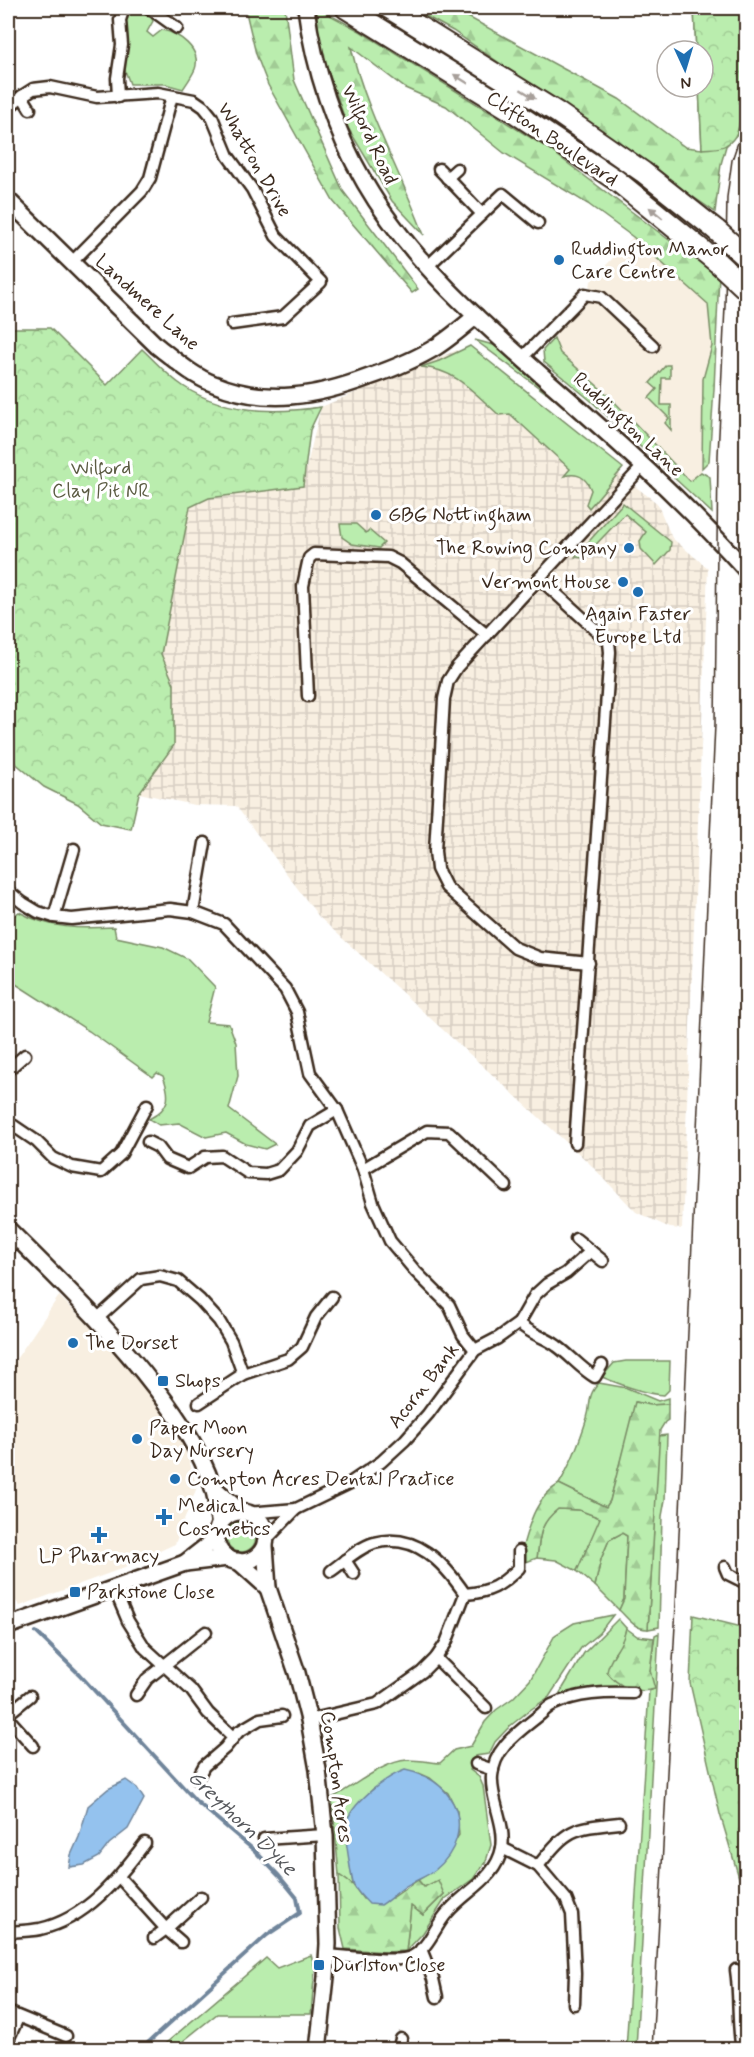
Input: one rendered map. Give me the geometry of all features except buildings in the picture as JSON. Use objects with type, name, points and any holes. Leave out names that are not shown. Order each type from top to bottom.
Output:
[{"type":"highway","name":"Clifton Boulevard","points":[[389,8],[558,112],[643,172],[747,257]]},
{"type":"highway","name":"Clifton Boulevard","points":[[350,10],[511,110],[616,180],[747,289]]},
{"type":"street","points":[[118,97],[117,78],[122,45],[120,20],[123,10],[127,8]]},
{"type":"street","points":[[149,8],[177,28]]},
{"type":"street","name":"Wilford Road","points":[[306,8],[316,60],[330,107],[365,183],[388,218],[428,266],[476,316]]},
{"type":"street","name":"Whatton Drive","points":[[22,96],[33,89],[50,87],[97,97],[146,93],[172,96],[194,100],[204,107],[212,117],[228,156],[252,189],[276,236],[321,282],[283,317],[232,324]]},
{"type":"street","points":[[8,108],[22,96],[30,109]]},
{"type":"street","points":[[72,262],[137,198],[150,178],[172,96]]},
{"type":"street","points":[[439,169],[482,214]]},
{"type":"street","points":[[447,178],[457,169]]},
{"type":"street","points":[[428,266],[503,194],[538,223]]},
{"type":"street","name":"Landmere Lane","points":[[8,200],[157,346],[183,367],[212,384],[240,393],[268,397],[294,397],[340,388],[391,369],[436,347],[476,316]]},
{"type":"street","points":[[522,358],[585,294],[601,297],[653,346]]},
{"type":"street","name":"Ruddington Lane","points":[[476,316],[642,466],[747,570]]},
{"type":"street","points":[[589,963],[540,958],[515,948],[446,887],[437,869],[435,851],[444,699],[448,681],[457,667],[642,466]]},
{"type":"street","points":[[308,696],[303,586],[309,558],[314,554],[388,557],[400,562],[487,635]]},
{"type":"street","points":[[539,578],[609,642],[610,670],[575,1143]]},
{"type":"street","points":[[193,912],[205,843]]},
{"type":"street","points":[[54,917],[74,849]]},
{"type":"street","points":[[8,891],[22,903],[38,912],[54,917],[72,919],[170,909],[193,912],[224,924],[285,988],[297,1012],[310,1073],[337,1110],[363,1169],[373,1203],[390,1241],[416,1272],[449,1305],[463,1335],[475,1350]]},
{"type":"street","points":[[8,1070],[25,1055]]},
{"type":"street","points":[[8,1122],[36,1141],[53,1158],[72,1167],[101,1172],[121,1154],[147,1105]]},
{"type":"street","points":[[148,1142],[158,1147],[167,1159],[188,1168],[205,1157],[222,1156],[248,1173],[266,1174],[279,1170],[297,1151],[310,1126],[337,1110]]},
{"type":"street","points":[[363,1169],[427,1131],[449,1132],[506,1186]]},
{"type":"street","points":[[576,1239],[603,1261]]},
{"type":"street","points":[[11,1240],[98,1318],[167,1403],[192,1441],[213,1487],[221,1550],[233,1560]]},
{"type":"street","name":"Acorn Bank","points":[[265,1543],[296,1509],[350,1483],[381,1462],[428,1414],[475,1350],[498,1338],[519,1323],[535,1296],[547,1284],[566,1273],[591,1251]]},
{"type":"street","points":[[98,1318],[141,1280],[160,1276],[178,1281],[201,1300],[219,1321],[231,1341],[243,1374]]},
{"type":"street","points":[[199,1403],[243,1374],[288,1359],[302,1347],[316,1317],[332,1297]]},
{"type":"street","points":[[519,1323],[529,1333],[556,1345],[595,1377],[602,1365]]},
{"type":"street","points":[[8,1626],[184,1563],[254,1558],[262,1551],[265,1543],[263,1524],[213,1487]]},
{"type":"street","name":"Acorn Bank","points":[[244,1512],[296,1509]]},
{"type":"street","points":[[184,1563],[218,1532],[228,1516],[244,1512]]},
{"type":"street","points":[[331,1571],[374,1543],[405,1541],[430,1553],[450,1572],[465,1594]]},
{"type":"street","name":"Compton Acres","points":[[265,1543],[268,1588],[286,1639],[309,1720],[318,1770],[325,1835],[327,1954],[318,2049]]},
{"type":"street","points":[[465,1594],[496,1588],[509,1578],[519,1568],[519,1551]]},
{"type":"street","name":"Compton Acres","points":[[233,1560],[255,1574],[268,1588]]},
{"type":"street","points":[[345,1560],[354,1574]]},
{"type":"street","points":[[725,1567],[728,1574],[747,1583]]},
{"type":"street","points":[[114,1588],[128,1621],[145,1648],[190,1690],[208,1713],[233,1737]]},
{"type":"street","points":[[309,1720],[377,1704],[422,1672],[436,1658],[446,1643],[465,1594]]},
{"type":"street","points":[[136,1695],[147,1679],[206,1632]]},
{"type":"street","points":[[436,1658],[486,1708]]},
{"type":"street","points":[[327,1954],[399,1960],[413,1956],[421,1949],[448,1911],[482,1883],[495,1864],[502,1848],[502,1839],[492,1779],[493,1770],[510,1739],[550,1705],[596,1694],[633,1693]]},
{"type":"street","points":[[30,1696],[8,1716],[33,1746]]},
{"type":"street","points":[[197,1779],[204,1766],[225,1748],[238,1732],[260,1719],[282,1716]]},
{"type":"street","points":[[476,1764],[493,1770]]},
{"type":"street","points":[[538,1866],[553,1846],[568,1833],[583,1826],[619,1822]]},
{"type":"street","points":[[264,1839],[325,1835]]},
{"type":"street","points":[[8,1932],[40,1929],[62,1921],[83,1909],[120,1877],[145,1843]]},
{"type":"street","points":[[502,1848],[538,1866],[566,1899],[572,1914],[574,2004]]},
{"type":"street","points":[[120,1877],[166,1929],[181,1942]]},
{"type":"street","points":[[154,1938],[201,1897]]},
{"type":"street","points":[[421,1949],[433,1979],[437,1997]]},
{"type":"street","points":[[736,1970],[739,1984],[738,2028],[742,2049]]},
{"type":"street","points":[[8,2012],[66,2036]]},
{"type":"street","points":[[8,2040],[18,2018]]},
{"type":"shaded area","points":[[633,237],[708,304],[712,346],[703,379],[701,472],[690,481],[610,396],[560,353],[554,335],[588,302],[591,281]]},
{"type":"shaded area","points":[[457,350],[657,503],[672,538],[708,568],[682,1229],[670,1228],[636,1212],[588,1162],[319,917],[236,806],[194,805],[139,793],[174,745],[174,684],[161,654],[190,507],[209,498],[302,486],[321,407]]},
{"type":"shaded area","points":[[59,1296],[115,1351],[148,1392],[186,1451],[197,1487],[175,1544],[118,1570],[20,1606],[8,1592],[8,1371]]},
{"type":"green space","points":[[245,8],[285,8],[294,80],[343,191],[418,289],[412,293],[333,201],[268,85],[256,54]]},
{"type":"green space","points":[[317,8],[360,31],[549,149],[681,249],[719,274],[709,461],[702,468],[703,379],[712,346],[708,304],[633,237],[588,204],[504,153],[446,106],[405,88],[351,47],[366,96],[424,235],[392,201],[348,128],[318,42]]},
{"type":"green space","points":[[411,8],[466,8],[468,17],[619,99],[685,147],[702,149],[700,99],[715,99],[715,66],[739,132],[726,146],[721,164],[715,212],[453,31]]},
{"type":"green space","points":[[694,8],[705,39],[695,39]]},
{"type":"green space","points":[[694,8],[746,8],[746,94],[736,135],[732,141],[718,148],[702,149],[700,99],[715,99],[715,39],[695,39]]},
{"type":"green space","points":[[139,9],[148,12],[153,21],[147,32],[153,37],[162,30],[181,38],[192,49],[195,55],[195,69],[183,89],[165,84],[130,84],[124,68],[128,44],[126,22],[130,13]]},
{"type":"green space","name":"Wilford Clay Pit NR","points":[[8,328],[50,328],[107,385],[142,349],[177,382],[215,402],[268,411],[321,407],[310,430],[303,486],[209,498],[190,507],[161,654],[174,684],[174,745],[139,793],[131,829],[101,823],[78,804],[44,787],[8,757]]},
{"type":"green space","points":[[554,338],[560,353],[609,396],[690,481],[701,472],[710,477],[712,513],[590,400],[544,362],[543,350]]},
{"type":"green space","points":[[475,340],[497,346],[547,390],[545,392]]},
{"type":"green space","points":[[470,346],[623,468],[589,508],[586,504],[591,490],[587,482],[577,475],[564,476],[570,469],[510,414],[499,415],[473,391],[445,372],[421,367]]},
{"type":"green space","points":[[666,365],[670,365],[670,378],[662,378],[661,405],[671,405],[671,430],[665,423],[669,418],[649,398],[657,389],[650,383]]},
{"type":"green space","points":[[623,503],[671,542],[670,550],[656,565],[641,549],[640,541],[646,532],[625,514],[583,558],[575,557]]},
{"type":"green space","points":[[340,524],[356,524],[366,533],[369,530],[384,543],[379,548],[352,544],[342,537]]},
{"type":"green space","points":[[19,912],[42,922],[65,927],[114,927],[116,937],[163,947],[188,959],[215,987],[206,1022],[229,1024],[236,1043],[238,1076],[229,1109],[275,1144],[265,1149],[246,1144],[226,1133],[206,1137],[179,1123],[159,1125],[149,1119],[161,1111],[167,1101],[163,1076],[157,1073],[153,1077],[89,1031],[8,979],[8,920]]},
{"type":"green space","points":[[670,1361],[669,1390],[664,1395],[650,1393],[602,1377],[614,1363]]},
{"type":"green space","points":[[599,1383],[627,1388],[658,1401],[668,1398],[668,1404],[650,1405],[636,1402],[610,1501],[606,1507],[559,1484],[575,1452],[587,1418],[591,1396]]},
{"type":"green space","points":[[635,1402],[650,1405],[668,1404],[668,1420],[660,1430],[648,1629],[635,1626],[619,1610],[624,1599],[627,1536],[622,1533],[609,1540],[601,1559],[595,1586],[577,1571],[600,1518],[579,1510],[558,1509],[544,1525],[537,1558],[526,1562],[521,1552],[538,1505],[559,1484],[606,1507],[610,1501]]},
{"type":"green space","points":[[667,1435],[659,1627],[648,1629],[659,1436]]},
{"type":"green space","points":[[558,1509],[579,1510],[601,1518],[577,1571],[556,1560],[537,1558],[544,1525]]},
{"type":"green space","points":[[241,1522],[252,1526],[256,1537],[252,1548],[241,1552],[230,1548],[226,1537],[230,1526]]},
{"type":"green space","points":[[622,1533],[627,1536],[624,1599],[619,1610],[595,1586],[601,1559],[609,1540]]},
{"type":"green space","points":[[613,1615],[599,1633],[581,1648],[549,1697],[510,1726],[495,1742],[489,1754],[475,1756],[470,1770],[479,1777],[483,1786],[491,1845],[486,1861],[473,1879],[445,1899],[423,1933],[406,1951],[411,1905],[423,1915],[444,1894],[424,1887],[418,1880],[436,1869],[459,1835],[457,1811],[448,1793],[430,1778],[419,1773],[373,1789],[357,1806],[345,1827],[353,1885],[339,1875],[332,1798],[369,1775],[398,1761],[440,1763],[454,1750],[471,1746],[485,1722],[530,1680],[555,1635],[574,1623]]},
{"type":"green space","points":[[693,1615],[746,1628],[746,1901],[720,1814],[690,1683]]},
{"type":"green space","points":[[618,1619],[626,1628],[623,1643],[614,1654],[628,1688],[581,1690],[557,1698],[584,1653]]},
{"type":"green space","points":[[626,1628],[637,1636],[654,1638],[650,1671],[655,1689],[641,1691],[628,1688],[616,1682],[607,1672]]},
{"type":"green space","points":[[659,1633],[636,2049],[626,2050],[649,1691],[654,1689],[650,1671],[655,1635]]},
{"type":"green space","points":[[339,1875],[353,1885],[363,1899],[392,1898],[418,1880],[424,1887],[438,1880],[444,1894],[423,1915],[411,1906],[406,1951],[345,1949],[340,1928]]},
{"type":"green space","points":[[311,1955],[315,1968],[311,2014],[217,2014],[173,2049],[159,2049],[266,1958],[277,1968]]},
{"type":"water","points":[[405,1770],[433,1781],[449,1796],[457,1812],[456,1839],[448,1856],[435,1870],[403,1888],[381,1905],[369,1904],[354,1886],[345,1826],[354,1809],[369,1792]]},
{"type":"water","points":[[126,1780],[137,1788],[144,1799],[128,1829],[109,1844],[99,1857],[84,1865],[69,1867],[88,1806],[108,1789]]},
{"type":"waterway","points":[[8,1602],[11,1606]]},
{"type":"waterway","name":"Greythorn Dyke","points":[[36,1632],[79,1674],[196,1801],[255,1851],[297,1898],[300,1913],[267,1935],[140,2050]]},
{"type":"tram line","points":[[652,2050],[675,1625],[715,724],[718,455],[725,306],[727,197],[732,160],[746,119]]},
{"type":"place","name":"Ruddington Manor Care Centre","points":[[559,260]]},
{"type":"place","name":"GBG Nottingham","points":[[376,515]]},
{"type":"place","name":"The Rowing Company","points":[[629,548]]},
{"type":"place","name":"Vermont House","points":[[623,582]]},
{"type":"place","name":"Again Faster Europe Ltd","points":[[638,592]]},
{"type":"place","name":"The Dorset","points":[[73,1343]]},
{"type":"place","name":"Shops","points":[[163,1381]]},
{"type":"place","name":"Paper Moon Day Nursery","points":[[137,1439]]},
{"type":"place","name":"Compton Acres Dental Practice","points":[[175,1479]]},
{"type":"place","name":"Medical Cosmetics","points":[[164,1517]]},
{"type":"place","name":"LP Pharmacy","points":[[99,1535]]},
{"type":"place","name":"Parkstone Close","points":[[75,1592]]},
{"type":"place","name":"Durlston Close","points":[[319,1965]]}]
